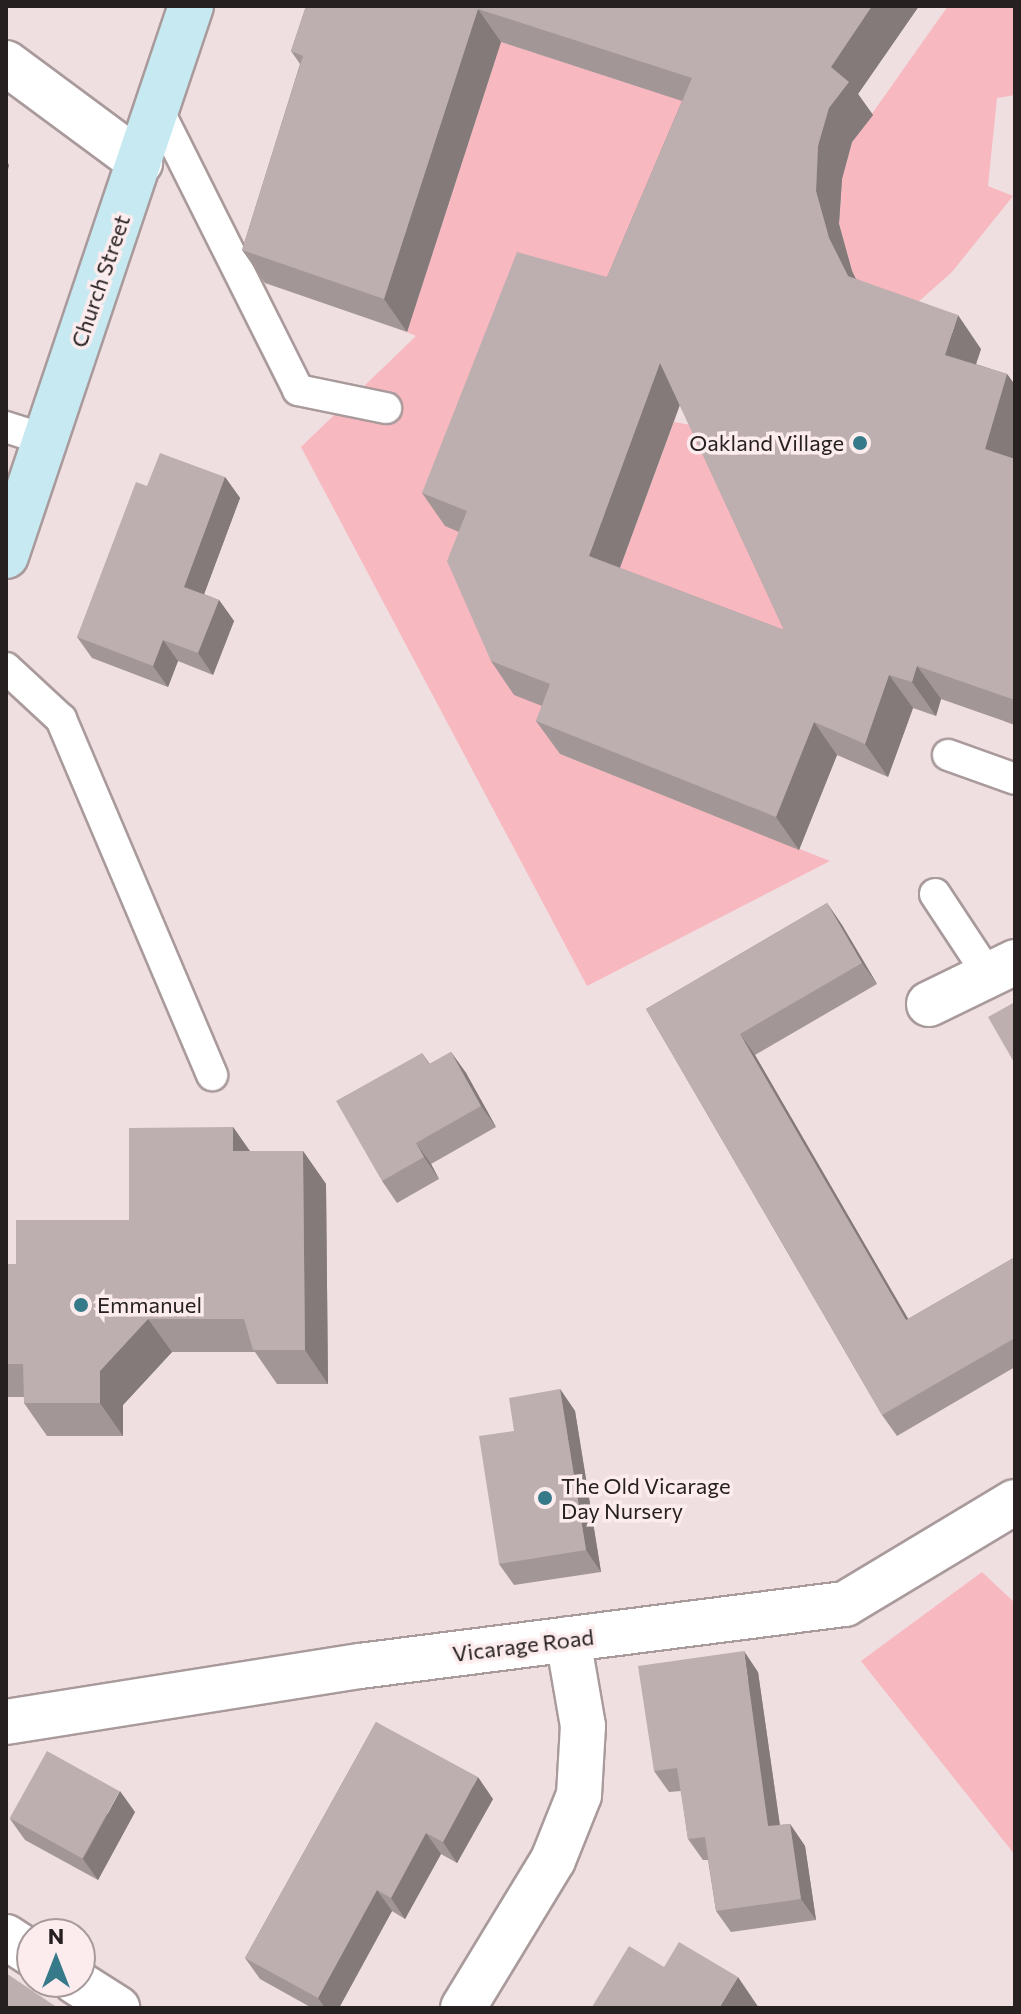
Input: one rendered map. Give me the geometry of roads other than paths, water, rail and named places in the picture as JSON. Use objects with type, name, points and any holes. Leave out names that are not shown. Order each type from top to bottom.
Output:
[{"type":"main road","name":"Church Street","points":[[6,556],[26,433],[140,162],[191,6]]},
{"type":"street","points":[[6,63],[140,162]]},
{"type":"street","points":[[929,1004],[1002,969]]},
{"type":"street","name":"Vicarage Road","points":[[6,1722],[360,1666],[845,1604],[1015,1502]]},
{"type":"street","points":[[463,2008],[553,1860],[579,1795],[583,1726],[568,1639]]},
{"type":"street","points":[[96,1995],[117,2008]]},
{"type":"lane","points":[[158,110],[298,390],[386,408]]},
{"type":"lane","points":[[6,668],[61,719],[212,1075]]},
{"type":"lane","points":[[948,755],[1015,779]]},
{"type":"lane","points":[[935,894],[1002,969]]},
{"type":"place","name":"Oakland Village","points":[[860,443]]},
{"type":"place","name":"Emmanuel","points":[[81,1305]]},
{"type":"place","name":"The Old Vicarage Day Nursery","points":[[545,1498]]}]
